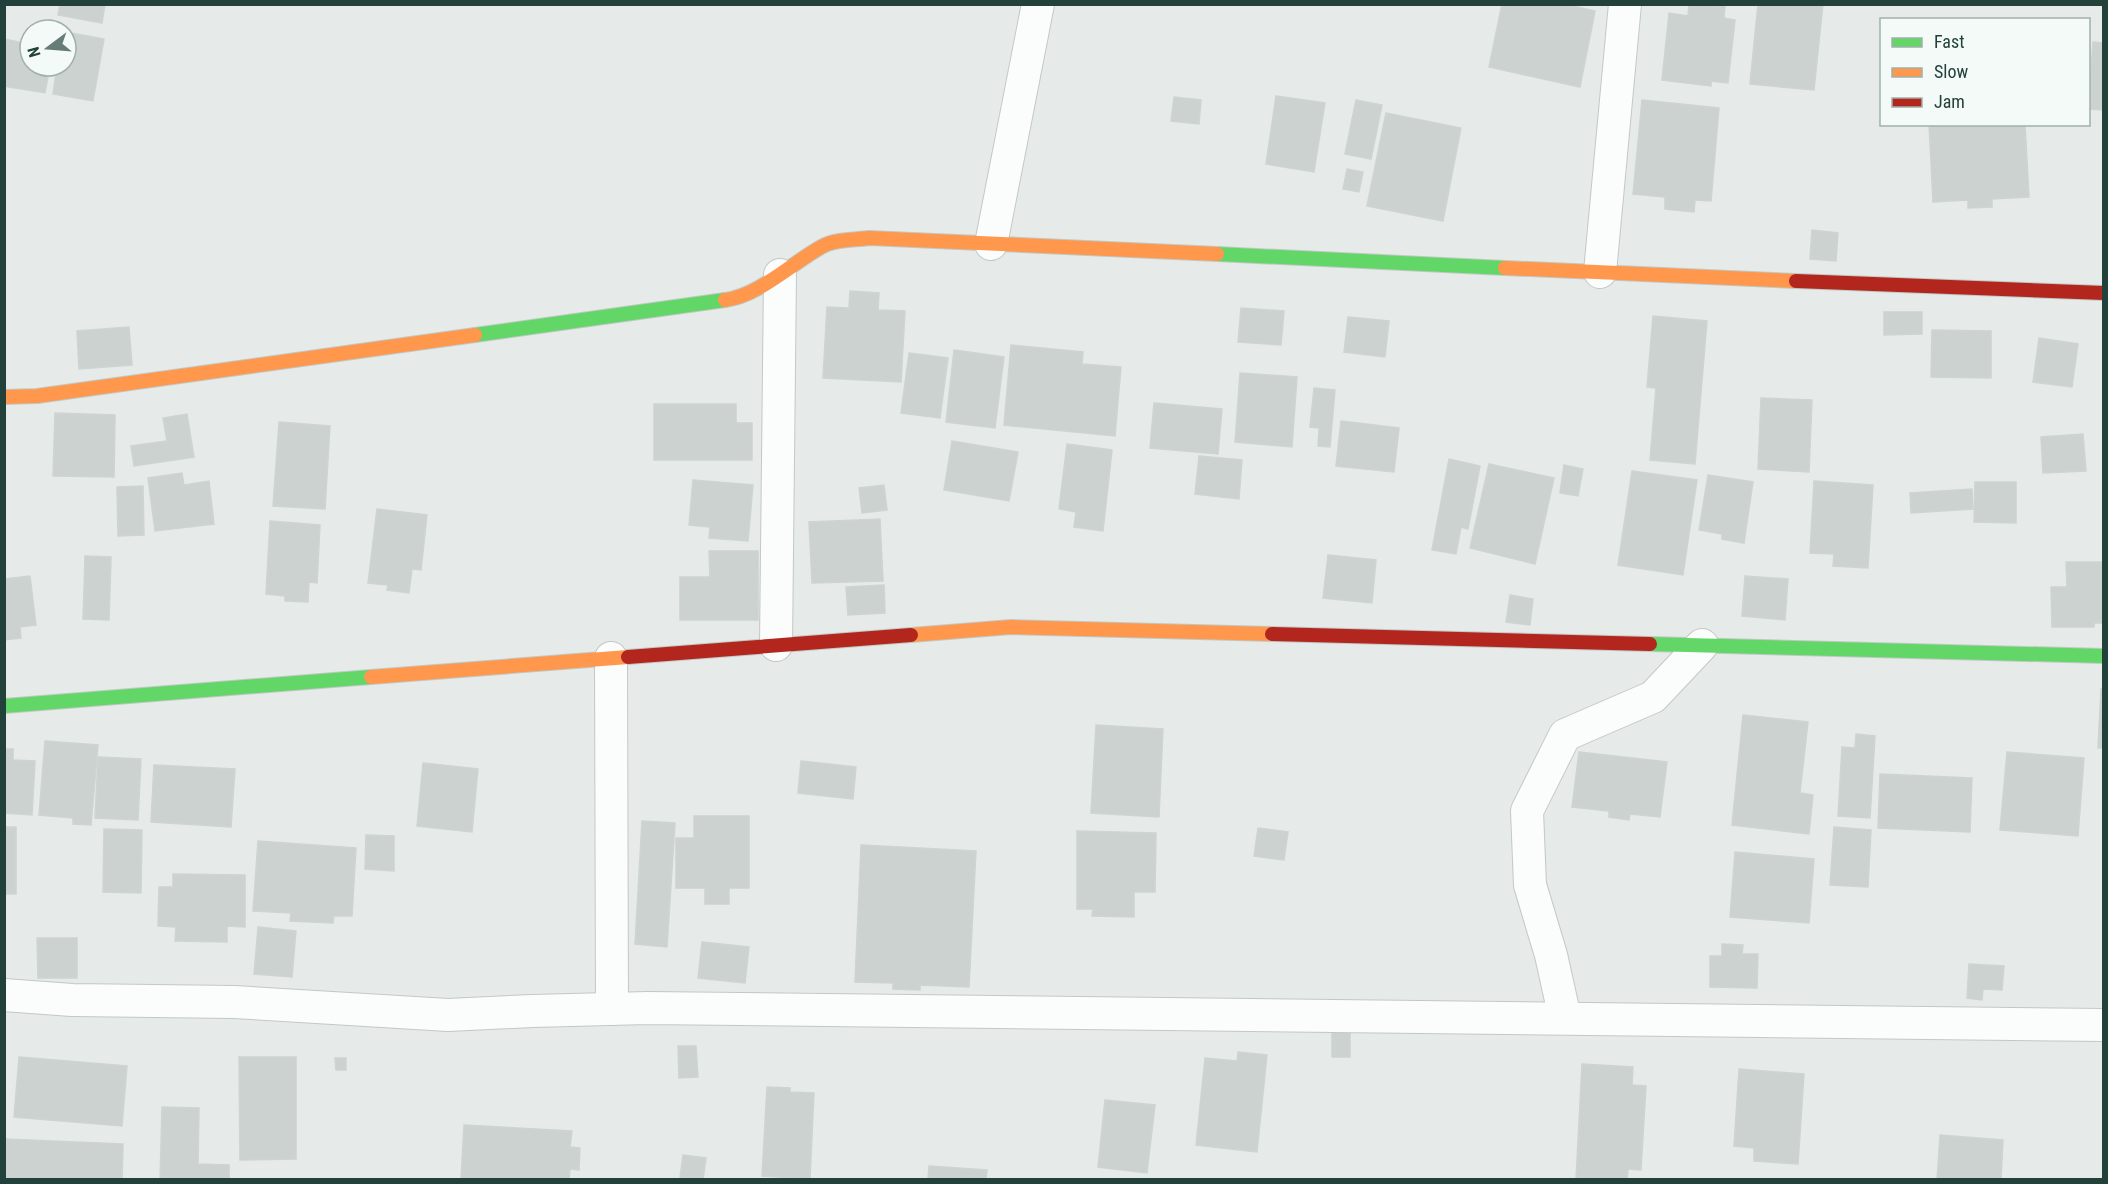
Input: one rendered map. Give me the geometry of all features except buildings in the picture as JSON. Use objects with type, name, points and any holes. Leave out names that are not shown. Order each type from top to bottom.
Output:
[{"type":"street","points":[[991,244],[1038,4]]},
{"type":"street","points":[[1600,272],[1625,4]]},
{"type":"street","points":[[4,398],[37,396],[735,299],[780,275],[825,244],[869,238],[1918,287],[2103,293]]},
{"type":"street","points":[[776,645],[780,275]]},
{"type":"street","points":[[4,706],[1011,627],[2103,656]]},
{"type":"street","points":[[1565,1018],[1551,955],[1530,885],[1527,811],[1565,735],[1653,697],[1702,645]]},
{"type":"street","points":[[611,658],[612,1009]]},
{"type":"street","points":[[4,995],[72,1000],[234,1002],[448,1015],[612,1009],[2103,1025]]},
{"type":"traffic: fast","points":[[1217,254],[1505,268]]},
{"type":"traffic: fast","points":[[475,335],[725,300]]},
{"type":"traffic: fast","points":[[1650,644],[2104,656]]},
{"type":"traffic: fast","points":[[4,706],[371,677]]},
{"type":"traffic: slow","points":[[725,300],[738,297],[763,285],[823,246],[845,240],[869,238],[1217,254]]},
{"type":"traffic: slow","points":[[1505,268],[1796,281]]},
{"type":"traffic: slow","points":[[4,397],[37,396],[475,335]]},
{"type":"traffic: slow","points":[[911,635],[1011,627],[1272,634]]},
{"type":"traffic: slow","points":[[371,677],[628,657]]},
{"type":"traffic: jam","points":[[1796,281],[2104,293]]},
{"type":"traffic: jam","points":[[1272,634],[1650,644]]},
{"type":"traffic: jam","points":[[628,657],[911,635]]}]
